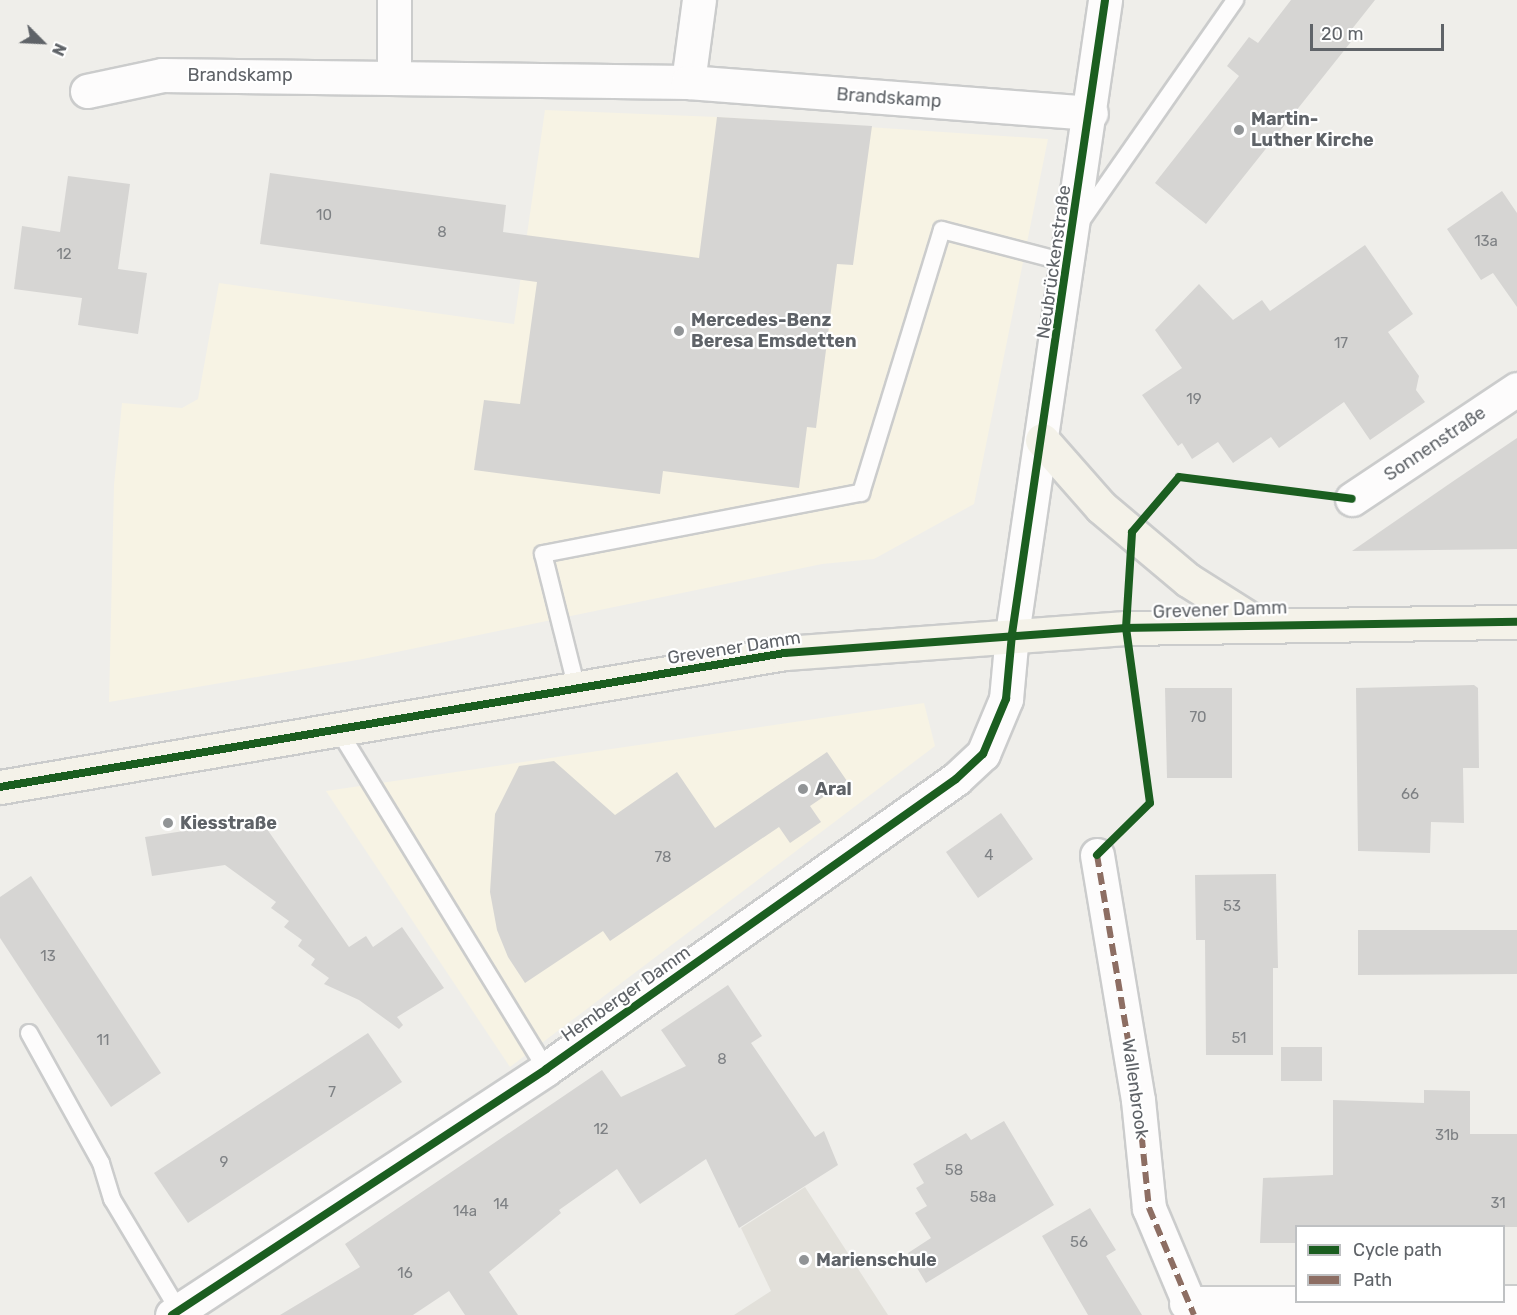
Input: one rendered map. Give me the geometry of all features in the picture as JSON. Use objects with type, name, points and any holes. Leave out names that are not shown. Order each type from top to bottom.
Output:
[{"type":"main road","points":[[1042,440],[1101,507],[1188,580],[1256,623]]},
{"type":"main road","name":"Grevener Damm","points":[[0,788],[785,653],[1012,634],[1256,623],[1517,622]]},
{"type":"street","points":[[394,0],[394,76]]},
{"type":"street","points":[[688,82],[699,0]]},
{"type":"street","name":"Neubrückenstraße","points":[[1012,634],[1071,247],[1105,0]]},
{"type":"street","name":"Brandskamp","points":[[87,91],[162,75],[394,76],[688,82],[1090,113]]},
{"type":"street","name":"Sonnenstraße","points":[[1352,499],[1517,388]]},
{"type":"street","name":"Hemberger Damm","points":[[175,1313],[546,1069],[956,779],[983,754],[1006,699],[1012,634]]},
{"type":"street","name":"Wallenbrook","points":[[1097,855],[1138,1100],[1149,1208],[1190,1309]]},
{"type":"street","points":[[1190,1309],[1470,1303]]},
{"type":"lane","points":[[577,690],[543,554],[861,493],[942,230],[1071,247],[1235,0]]},
{"type":"lane","points":[[339,731],[546,1069]]},
{"type":"lane","points":[[28,1033],[101,1163],[112,1199],[175,1313]]},
{"type":"shaded area","points":[[545,110],[717,117],[1048,139],[974,504],[874,559],[822,564],[363,659],[109,702],[114,485],[122,403],[182,408],[198,399],[219,283],[514,324]]},
{"type":"shaded area","points":[[924,703],[935,746],[510,1067],[326,791]]},
{"type":"shaded area","name":"Marienschule","points":[[805,1187],[888,1315],[734,1315],[771,1291],[741,1228]]},
{"type":"building","name":"Martin- Luther Kirche","points":[[1291,0],[1375,0],[1352,29],[1358,33],[1206,224],[1155,183],[1239,76],[1227,66],[1249,37],[1258,43]]},
{"type":"building","name":"Mercedes-Benz Beresa Emsdetten","points":[[717,117],[872,126],[853,265],[837,264],[816,428],[807,427],[799,488],[663,471],[660,494],[474,470],[484,400],[520,404],[537,282],[260,244],[270,173],[506,205],[503,232],[699,258]]},
{"type":"building","points":[[68,176],[130,184],[118,269],[147,273],[138,334],[78,325],[82,298],[14,289],[22,226],[60,232]]},
{"type":"building","points":[[1502,191],[1517,213],[1517,307],[1493,273],[1481,280],[1447,229]]},
{"type":"building","points":[[1365,245],[1413,314],[1388,332],[1419,376],[1416,390],[1425,402],[1370,440],[1344,402],[1279,448],[1271,437],[1233,463],[1218,442],[1192,459],[1182,443],[1178,446],[1142,395],[1182,368],[1155,330],[1199,284],[1233,320],[1262,300],[1270,311]]},
{"type":"building","points":[[1517,438],[1517,549],[1352,551],[1452,482]]},
{"type":"building","points":[[1474,685],[1478,688],[1479,768],[1463,768],[1464,823],[1431,822],[1430,853],[1358,851],[1356,688]]},
{"type":"building","points":[[1165,688],[1232,688],[1232,778],[1167,778]]},
{"type":"building","points":[[827,752],[847,781],[810,806],[821,822],[790,843],[779,827],[610,941],[603,931],[525,983],[508,957],[497,930],[490,892],[495,814],[519,766],[554,761],[615,815],[677,772],[715,828]]},
{"type":"building","points":[[1001,813],[1033,859],[978,898],[946,852]]},
{"type":"building","points":[[260,819],[349,947],[366,936],[373,947],[402,927],[444,988],[397,1017],[403,1025],[399,1029],[359,1000],[324,984],[329,978],[311,965],[315,959],[298,946],[302,940],[284,927],[289,921],[271,908],[276,902],[225,865],[152,876],[145,837]]},
{"type":"building","points":[[1276,874],[1278,968],[1273,968],[1273,1055],[1206,1055],[1205,940],[1196,940],[1195,875]]},
{"type":"building","points":[[31,876],[161,1073],[111,1107],[0,938],[0,897]]},
{"type":"building","points":[[1358,930],[1517,930],[1517,974],[1358,975]]},
{"type":"building","points":[[728,985],[762,1036],[751,1043],[815,1137],[824,1131],[838,1165],[739,1228],[706,1159],[640,1204],[617,1169],[559,1210],[561,1213],[489,1272],[518,1315],[465,1315],[449,1291],[413,1315],[280,1315],[360,1267],[345,1244],[602,1070],[621,1097],[686,1066],[661,1030]]},
{"type":"building","points":[[368,1033],[402,1082],[188,1223],[154,1173]]},
{"type":"building","points":[[1281,1047],[1322,1047],[1322,1081],[1281,1081]]},
{"type":"building","points":[[1424,1090],[1470,1091],[1470,1134],[1517,1134],[1517,1227],[1505,1227],[1505,1225],[1295,1225],[1295,1243],[1260,1243],[1263,1178],[1333,1175],[1333,1100],[1424,1103]]},
{"type":"building","points":[[1004,1121],[1054,1205],[926,1283],[908,1253],[931,1238],[915,1213],[927,1206],[916,1188],[924,1183],[913,1164],[966,1133],[971,1140]]},
{"type":"building","points":[[1090,1208],[1116,1250],[1106,1256],[1142,1315],[1088,1315],[1042,1236]]},
{"type":"marked path","points":[[1097,855],[1138,1100],[1149,1208],[1194,1315]]},
{"type":"cycle path","points":[[172,1315],[546,1069],[956,779],[983,754],[1006,699],[1012,634],[1105,0]]},
{"type":"cycle path","points":[[1097,855],[1150,803],[1126,628],[1132,532],[1179,477],[1352,499]]},
{"type":"cycle path","points":[[0,787],[785,653],[1126,628],[1517,622]]},
{"type":"place","name":"Martin- Luther Kirche","points":[[1239,130]]},
{"type":"place","name":"Mercedes-Benz Beresa Emsdetten","points":[[679,331]]},
{"type":"place","name":"Aral","points":[[803,789]]},
{"type":"place","name":"Kiesstraße","points":[[168,823]]},
{"type":"place","name":"Marienschule","points":[[804,1260]]}]
